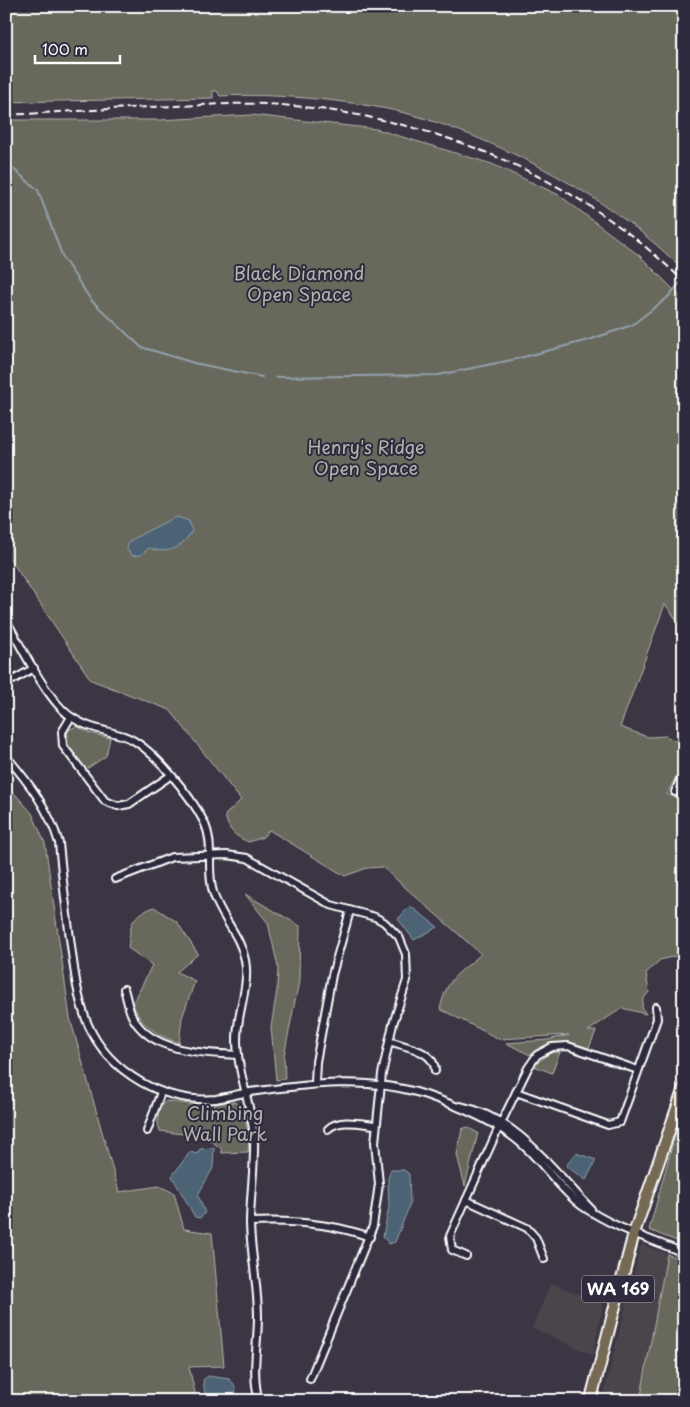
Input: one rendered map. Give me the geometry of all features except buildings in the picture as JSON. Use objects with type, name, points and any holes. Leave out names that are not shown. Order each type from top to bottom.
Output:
[{"type":"main road","name":"WA 169","points":[[590,1400],[634,1233],[684,1088]]},
{"type":"street","points":[[6,620],[58,705],[71,717],[97,729],[125,736],[145,746],[159,760],[197,810],[209,835],[212,888],[216,901],[241,945],[245,960],[246,985],[238,1029],[238,1055],[254,1142],[250,1222],[258,1317],[256,1387],[258,1401]]},
{"type":"street","points":[[6,684],[34,668]]},
{"type":"street","points":[[71,717],[62,732],[63,746],[105,801],[118,806],[129,804],[170,776]]},
{"type":"street","points":[[6,756],[41,801],[54,829],[59,844],[76,986],[85,1022],[103,1051],[121,1069],[161,1092],[202,1099],[315,1083],[349,1082],[380,1085],[424,1094],[500,1124],[583,1207],[634,1233],[684,1253]]},
{"type":"street","points":[[675,792],[684,771]]},
{"type":"street","points":[[116,879],[164,858],[211,854],[247,858],[314,897],[350,911],[375,917],[384,922],[398,937],[406,954],[408,972],[389,1041],[380,1085],[375,1142],[379,1184],[376,1214],[370,1237],[310,1379]]},
{"type":"street","points":[[315,1083],[316,1062],[332,975],[350,911]]},
{"type":"street","points":[[124,989],[134,1019],[143,1030],[162,1042],[176,1048],[238,1055]]},
{"type":"street","points":[[516,1092],[608,1124],[616,1124],[624,1115],[657,1019],[656,1007]]},
{"type":"street","points":[[389,1041],[426,1054],[433,1061],[435,1071]]},
{"type":"street","points":[[466,1256],[452,1250],[450,1242],[466,1200],[500,1124],[532,1060],[552,1047],[562,1046],[574,1048],[638,1070]]},
{"type":"street","points":[[147,1131],[161,1092]]},
{"type":"street","points":[[328,1129],[335,1124],[343,1123],[376,1125]]},
{"type":"street","points":[[466,1200],[527,1228],[536,1238],[544,1259]]},
{"type":"street","points":[[250,1222],[292,1221],[352,1230],[370,1237]]},
{"type":"shaded area","points":[[643,1245],[667,1254],[640,1401],[602,1401],[640,1248]]},
{"type":"shaded area","points":[[551,1283],[603,1304],[593,1355],[532,1328]]},
{"type":"green space","points":[[6,6],[684,6],[684,271],[657,245],[627,221],[561,179],[527,160],[456,129],[398,111],[321,99],[242,95],[220,96],[217,91],[213,91],[213,98],[6,102]]},
{"type":"green space","name":"Henry's Ridge Open Space","points":[[252,115],[376,129],[492,164],[559,195],[640,256],[684,300],[684,630],[665,604],[620,727],[648,737],[666,736],[682,745],[684,761],[667,794],[684,801],[684,954],[660,960],[646,973],[649,992],[643,999],[642,1008],[646,1014],[622,1008],[588,1031],[596,1031],[589,1048],[559,1042],[544,1046],[530,1055],[506,1043],[547,1040],[569,1035],[499,1039],[440,1009],[450,982],[481,954],[382,867],[367,868],[345,876],[269,830],[263,837],[249,842],[236,835],[230,829],[225,815],[241,800],[170,710],[91,680],[6,553],[6,120],[160,120]]},
{"type":"green space","points":[[77,726],[89,733],[110,738],[106,756],[85,770],[69,749],[67,739],[68,730]]},
{"type":"green space","points":[[6,784],[32,813],[45,843],[70,1018],[119,1192],[159,1186],[174,1193],[184,1229],[212,1233],[224,1366],[189,1367],[197,1401],[6,1401]]},
{"type":"green space","points":[[245,894],[300,926],[299,981],[284,1056],[285,1079],[276,1080],[271,1027],[277,990],[278,967],[268,923]]},
{"type":"green space","points":[[154,907],[177,922],[198,954],[177,972],[195,981],[182,1018],[179,1043],[164,1037],[145,1024],[136,1012],[133,1004],[152,965],[128,948],[131,927],[140,914]]},
{"type":"green space","points":[[560,1052],[552,1073],[534,1066],[549,1053]]},
{"type":"green space","name":"Climbing Wall Park","points":[[166,1101],[213,1109],[215,1104],[234,1102],[243,1106],[249,1138],[248,1152],[222,1153],[221,1148],[205,1137],[160,1131],[158,1115]]},
{"type":"green space","points":[[684,1102],[684,1244],[649,1230]]},
{"type":"green space","points":[[467,1127],[478,1133],[465,1186],[457,1155],[462,1129]]},
{"type":"green space","points":[[667,1254],[684,1261],[684,1401],[640,1401]]},
{"type":"water","points":[[177,517],[189,521],[192,531],[179,546],[163,551],[149,548],[141,555],[133,556],[127,550],[131,540]]},
{"type":"water","points":[[410,906],[438,927],[414,940],[398,919]]},
{"type":"water","points":[[214,1148],[213,1168],[198,1195],[205,1213],[200,1218],[195,1217],[172,1176],[190,1152],[197,1154],[200,1149]]},
{"type":"water","points":[[576,1153],[596,1160],[586,1180],[566,1166]]},
{"type":"water","points":[[391,1170],[404,1170],[409,1174],[410,1204],[395,1242],[389,1244],[383,1236],[389,1207],[388,1178]]},
{"type":"water","points":[[208,1376],[229,1379],[234,1384],[238,1401],[206,1401],[203,1380]]},
{"type":"waterway","points":[[6,163],[38,190],[63,258],[91,300],[141,347],[194,363],[262,377]]},
{"type":"waterway","points":[[275,377],[438,375],[512,360],[592,339],[632,325],[667,298],[680,283]]},
{"type":"railway","points":[[6,115],[255,104],[337,111],[392,122],[446,138],[498,158],[549,182],[597,211],[642,244],[684,282]]},
{"type":"park label","name":"Black Diamond Open Space","points":[[299,284]]}]
